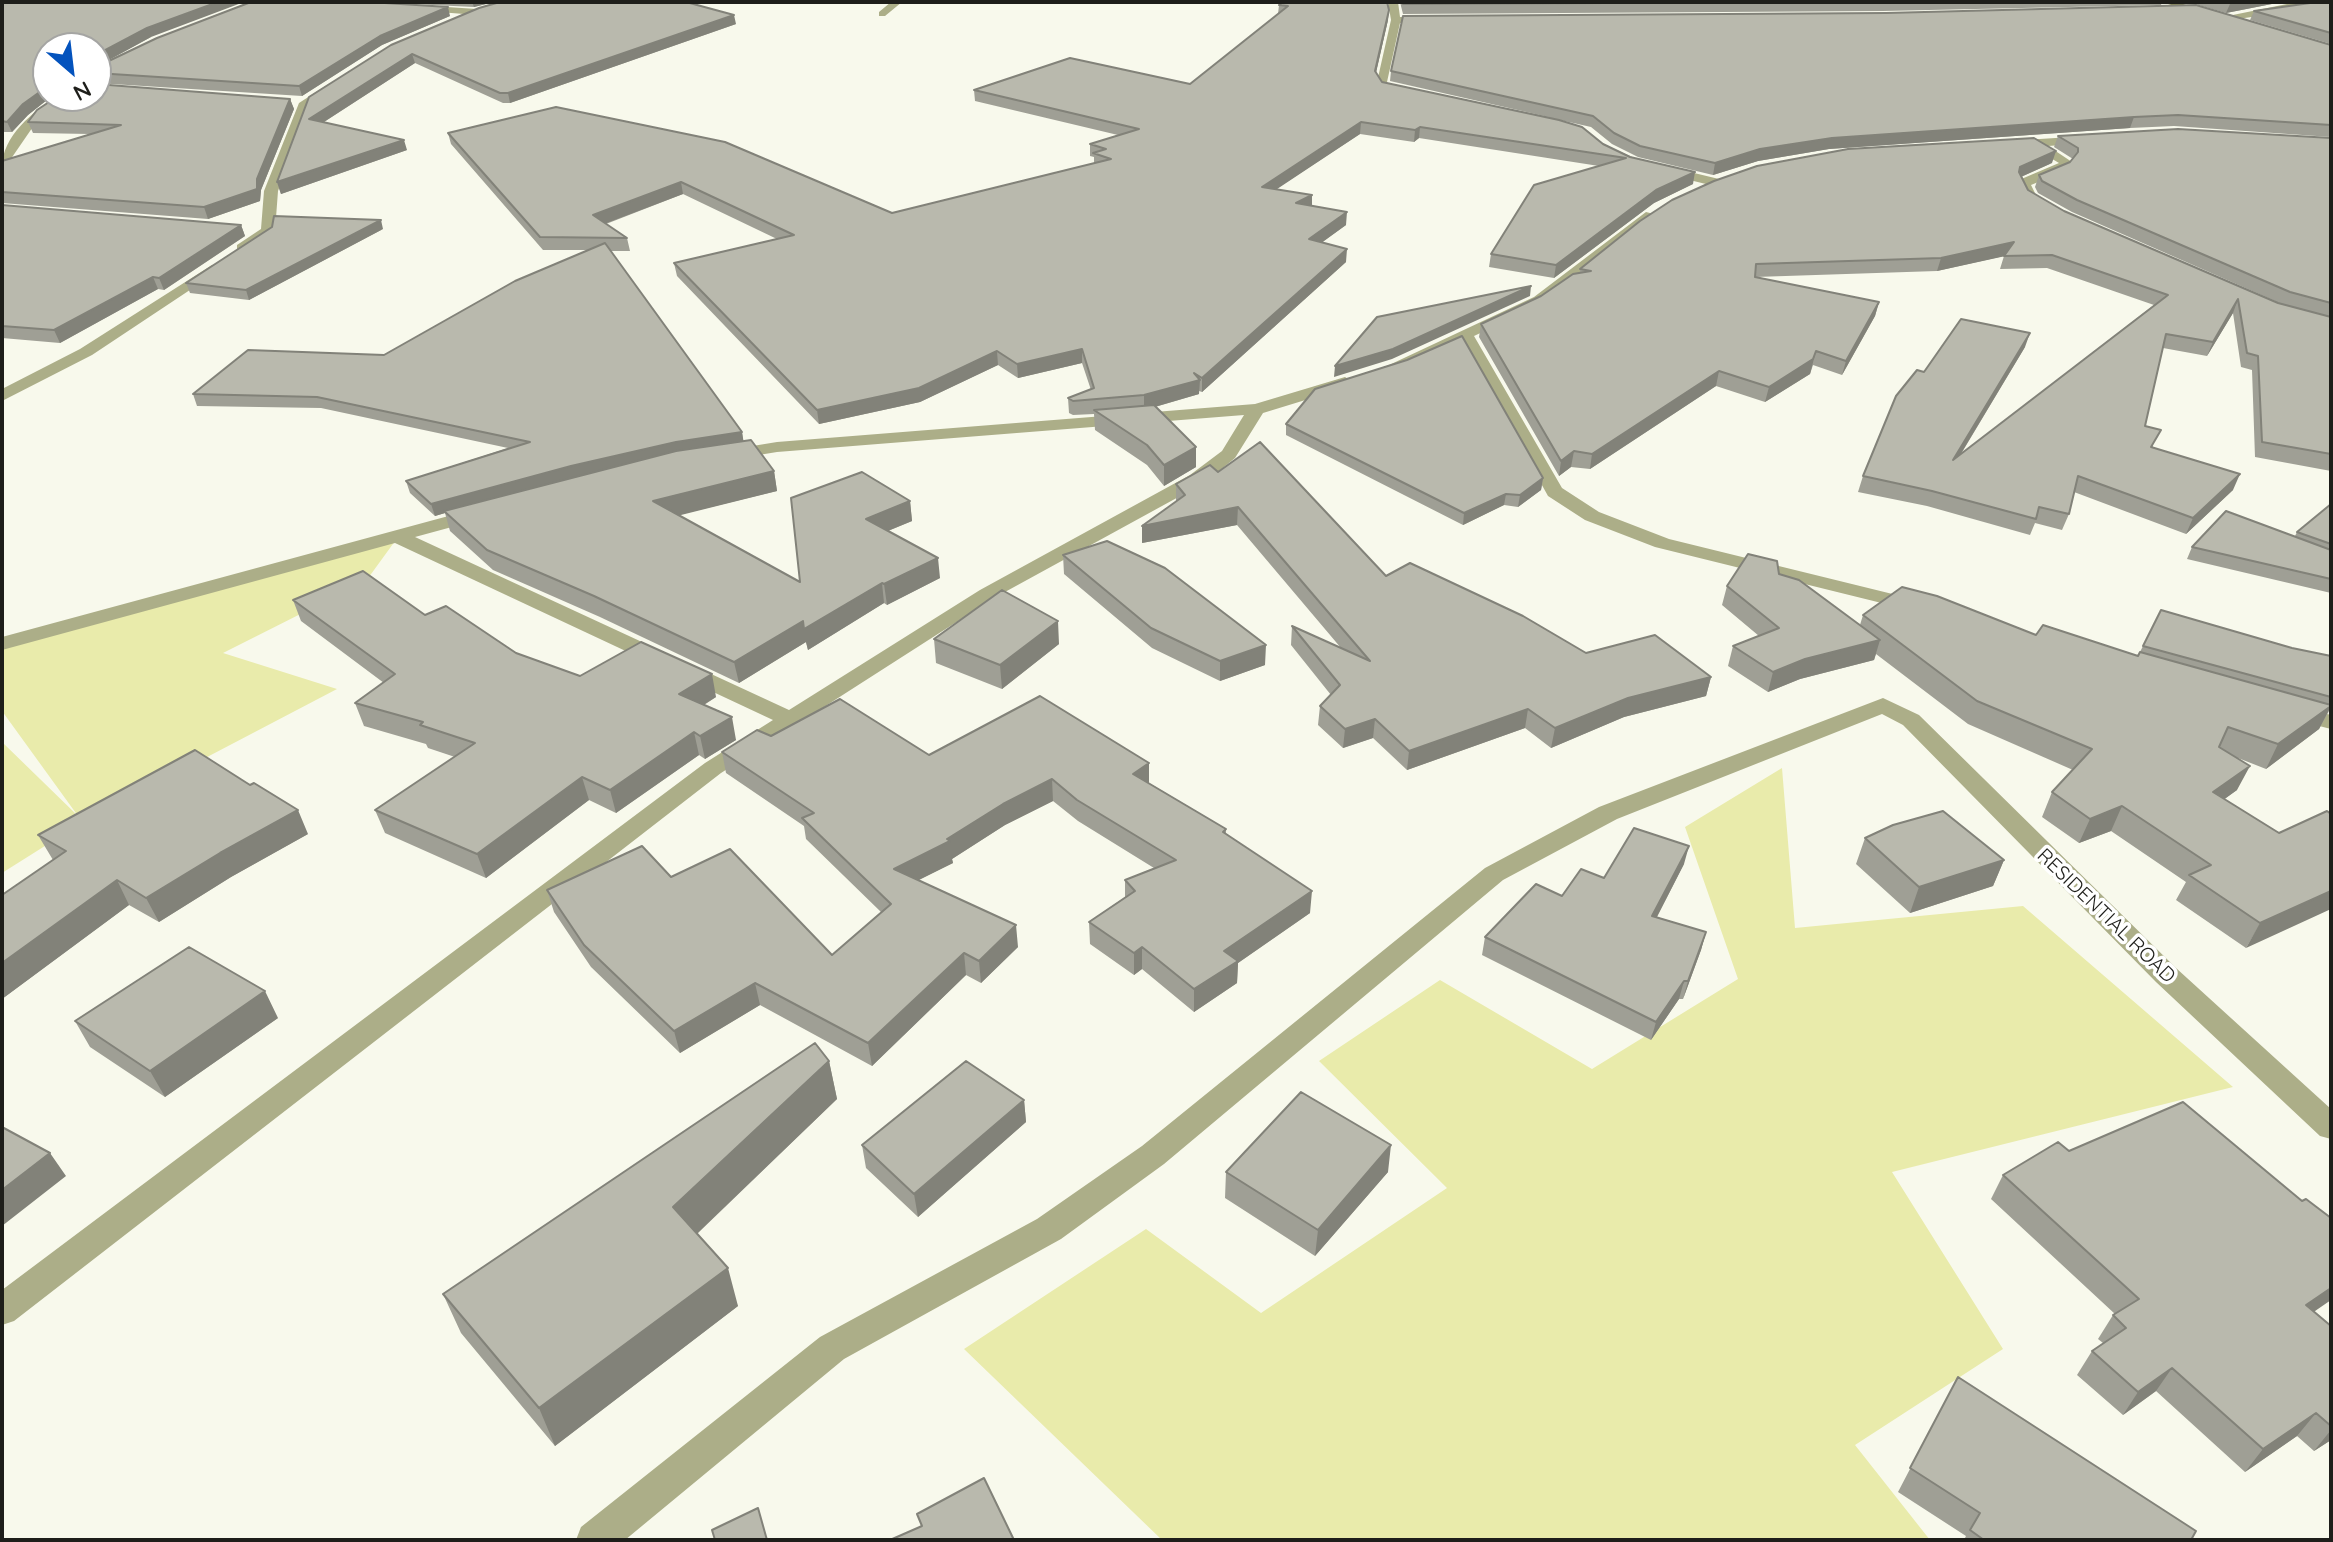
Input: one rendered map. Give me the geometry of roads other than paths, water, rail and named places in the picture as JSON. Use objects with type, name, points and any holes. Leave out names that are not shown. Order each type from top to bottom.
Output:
[{"type":"main road","points":[[2165,6],[2192,9],[2250,26]]},
{"type":"street","points":[[882,14],[897,2]]},
{"type":"street","points":[[1393,2],[1396,20],[1382,82],[1386,88],[1426,97]]},
{"type":"street","points":[[2223,18],[2331,3]]},
{"type":"street","points":[[404,7],[484,11],[452,23]]},
{"type":"street","points":[[1396,20],[1451,20]]},
{"type":"street","points":[[268,231],[271,191],[305,103],[341,80]]},
{"type":"street","points":[[290,102],[305,103]]},
{"type":"street","points":[[2,163],[41,112]]},
{"type":"street","points":[[1995,145],[2101,138]]},
{"type":"street","points":[[2034,143],[2066,162],[2061,168],[2024,183],[2031,197],[2054,211]]},
{"type":"street","points":[[1646,166],[1714,182]]},
{"type":"street","points":[[1687,195],[1728,177]]},
{"type":"street","points":[[707,458],[777,447],[1256,409],[1399,365],[1539,300],[1661,208]]},
{"type":"street","points":[[236,229],[268,231]]},
{"type":"street","points":[[2,396],[86,352],[268,231]]},
{"type":"street","points":[[1465,333],[1555,492],[1592,516],[1662,543],[1942,613]]},
{"type":"street","points":[[2,1310],[713,768],[987,594],[1197,479],[1229,454],[1256,409]]},
{"type":"street","points":[[2,644],[490,511]]},
{"type":"street","points":[[398,537],[790,719]]},
{"type":"street","name":"RESIDENTIAL ROAD","points":[[595,1540],[832,1348],[1049,1229],[1153,1155],[1494,874],[1608,813],[1883,705],[1911,720],[2166,975],[2331,1127]]},
{"type":"street","points":[[2276,708],[2331,722]]}]
